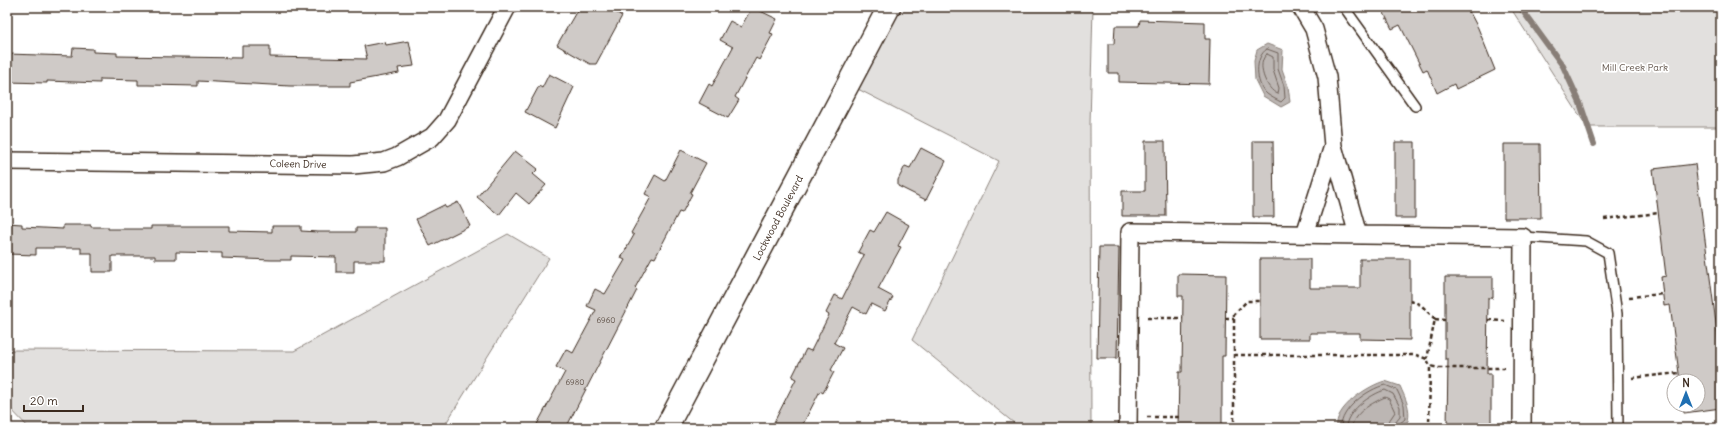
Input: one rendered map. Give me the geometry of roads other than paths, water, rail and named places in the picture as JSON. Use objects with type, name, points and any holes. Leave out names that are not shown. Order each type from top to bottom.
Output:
[{"type":"main road","name":"Lockwood Boulevard","points":[[666,428],[889,7]]},
{"type":"street","name":"Coleen Drive","points":[[7,161],[353,165],[384,162],[409,152],[432,137],[447,120],[507,7]]},
{"type":"street","points":[[1301,7],[1314,29],[1327,77],[1333,146],[1358,235]]},
{"type":"street","points":[[1305,234],[1333,146]]},
{"type":"street","points":[[1128,422],[1130,232],[1523,237],[1522,428]]},
{"type":"lane","points":[[1344,7],[1415,106]]},
{"type":"lane","points":[[1523,237],[1586,241],[1608,253],[1617,314],[1618,428]]},
{"type":"water","points":[[1267,44],[1283,50],[1282,69],[1288,86],[1290,102],[1281,107],[1263,96],[1255,80],[1254,61],[1257,50]]},
{"type":"water","points":[[1385,381],[1400,386],[1408,407],[1408,421],[1399,428],[1337,428],[1337,420],[1346,405],[1370,387]]},
{"type":"waterway","points":[[1520,7],[1563,66],[1580,103],[1594,144]]},
{"type":"park label","name":"Mill Creek Park","points":[[1635,67]]}]
